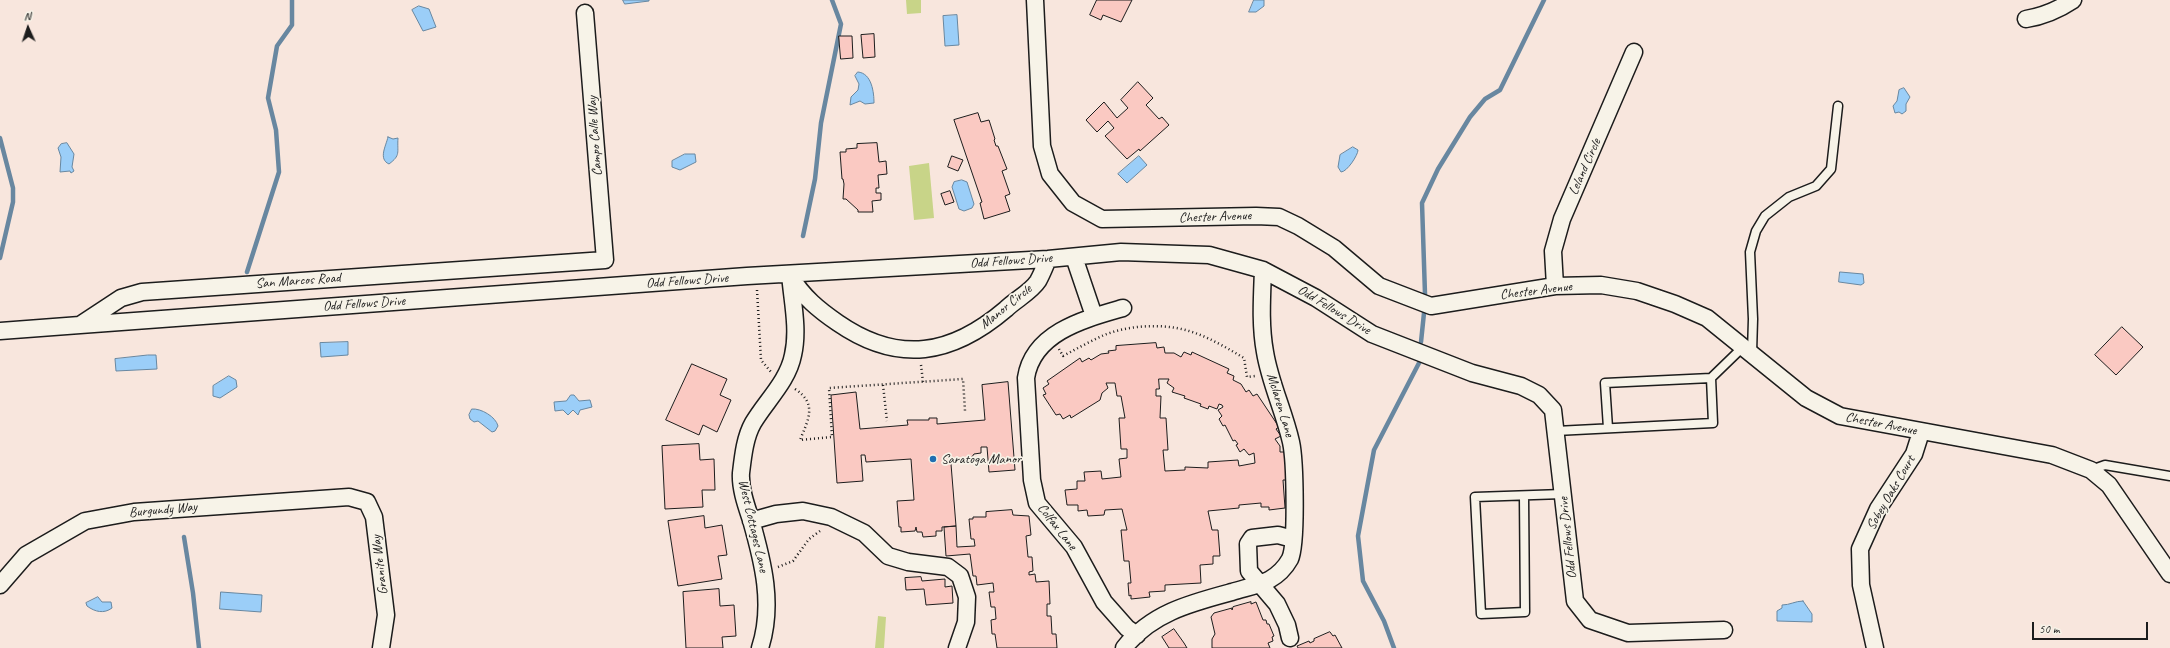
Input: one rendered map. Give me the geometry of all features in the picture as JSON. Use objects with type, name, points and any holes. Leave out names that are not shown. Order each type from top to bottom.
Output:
[{"type":"street","name":"Chester Avenue","points":[[1035,0],[1042,146],[1050,174],[1073,203],[1102,219],[1256,216],[1279,217],[1334,248],[1379,286],[1431,306],[1555,286],[1601,285],[1637,292],[1675,304],[1706,318],[1806,398],[1840,416],[2052,455],[2091,470],[2109,485],[2170,574]]},
{"type":"street","points":[[2026,19],[2043,16],[2060,9],[2073,0]]},
{"type":"street","name":"Campo Calle Way","points":[[585,13],[605,260]]},
{"type":"street","name":"Leland Circle","points":[[1555,286],[1553,251],[1562,219],[1634,52]]},
{"type":"street","name":"Odd Fellows Drive","points":[[80,325],[755,276],[1048,259],[1121,252],[1209,255],[1263,270],[1316,298],[1372,334],[1472,373],[1521,386],[1539,395],[1553,410],[1575,601],[1590,620],[1628,634],[1724,630]]},
{"type":"street","points":[[1074,256],[1094,316]]},
{"type":"street","name":"Manor Circle","points":[[790,274],[801,294],[847,330],[880,346],[910,351],[927,350],[960,340],[984,328],[1037,282],[1048,259]]},
{"type":"street","name":"San Marcos Road","points":[[0,330],[80,325],[121,298],[142,292],[605,260]]},
{"type":"street","name":"Mclaren Lane","points":[[1124,648],[1159,616],[1193,603],[1261,584],[1278,574],[1290,558],[1293,539],[1294,505],[1291,442],[1270,375],[1262,334],[1263,270]]},
{"type":"street","name":"West Cottages Lane","points":[[760,648],[766,612],[764,570],[745,501],[741,474],[744,450],[752,424],[783,381],[793,356],[796,334],[790,274]]},
{"type":"street","name":"Colfax Lane","points":[[1123,308],[1094,316],[1053,336],[1037,351],[1028,365],[1026,378],[1032,480],[1037,504],[1074,548],[1104,602],[1127,628],[1137,635]]},
{"type":"street","name":"Sobey Oaks Court","points":[[1875,648],[1861,585],[1860,549],[1878,509],[1914,454],[1922,432]]},
{"type":"street","name":"Burgundy Way","points":[[0,585],[26,555],[85,521],[134,512],[349,497]]},
{"type":"street","name":"Granite Way","points":[[349,497],[367,502],[374,517],[386,615],[381,648]]},
{"type":"street","points":[[751,520],[776,514],[803,511],[831,517],[864,533],[888,556],[908,562],[948,567],[960,576],[967,596],[966,622],[957,648]]},
{"type":"street","points":[[1290,638],[1287,625],[1277,604],[1249,571],[1248,544],[1252,538],[1278,535],[1293,539]]},
{"type":"lane","points":[[1608,428],[1605,383],[1711,378],[1747,351],[1753,319],[1750,252],[1756,231],[1765,216],[1789,197],[1816,186],[1831,169],[1838,106]]},
{"type":"lane","points":[[1556,431],[1714,423],[1711,378]]},
{"type":"lane","points":[[2091,470],[2105,466],[2170,476]]},
{"type":"lane","points":[[1524,496],[1526,612],[1481,614],[1475,498],[1563,494]]},
{"type":"path","points":[[755,276],[761,360],[765,368],[776,376]]},
{"type":"path","points":[[1053,336],[1063,356],[1103,336],[1130,329],[1166,328],[1189,331],[1244,358],[1247,377],[1270,375]]},
{"type":"path","points":[[790,386],[807,400],[810,411],[809,423],[800,440],[832,437],[829,388],[962,380],[965,411]]},
{"type":"path","points":[[883,385],[887,421]]},
{"type":"path","points":[[764,570],[781,566],[793,561],[809,539],[828,526],[831,517]]},
{"type":"green space","points":[[906,0],[921,0],[921,13],[907,14]]},
{"type":"green space","points":[[929,163],[934,218],[914,220],[909,166]]},
{"type":"green space","points":[[878,616],[886,617],[884,648],[875,648]]},
{"type":"water","points":[[623,0],[649,0],[649,1],[625,4]]},
{"type":"water","points":[[1254,0],[1264,0],[1264,6],[1256,12],[1249,12]]},
{"type":"water","points":[[419,6],[429,9],[436,27],[423,31],[412,10]]},
{"type":"water","points":[[957,15],[959,45],[945,46],[943,16]]},
{"type":"water","points":[[858,72],[863,73],[869,80],[873,89],[874,103],[865,104],[860,101],[850,105],[851,97],[858,90],[859,84],[855,76]]},
{"type":"water","points":[[1904,88],[1910,97],[1906,104],[1906,111],[1902,114],[1899,112],[1895,113],[1893,106],[1897,101],[1899,90]]},
{"type":"water","points":[[388,137],[393,139],[398,138],[397,156],[389,164],[383,156]]},
{"type":"water","points":[[67,143],[74,154],[72,167],[74,171],[71,173],[70,171],[60,172],[61,157],[58,148],[61,144]]},
{"type":"water","points":[[1353,147],[1358,150],[1356,156],[1352,163],[1341,172],[1338,167],[1340,155]]},
{"type":"water","points":[[685,154],[695,154],[696,162],[680,170],[672,167],[672,161]]},
{"type":"water","points":[[1139,156],[1147,165],[1127,183],[1118,174]]},
{"type":"water","points":[[962,180],[967,182],[974,204],[972,208],[964,211],[959,209],[952,187],[954,182]]},
{"type":"water","points":[[1840,272],[1863,274],[1864,283],[1861,285],[1839,282]]},
{"type":"water","points":[[348,342],[348,355],[321,357],[320,343]]},
{"type":"water","points":[[156,355],[157,369],[116,371],[115,359]]},
{"type":"water","points":[[229,376],[236,380],[237,387],[220,398],[213,396],[213,386]]},
{"type":"water","points":[[571,395],[574,395],[579,401],[590,400],[592,407],[580,410],[578,415],[573,410],[568,415],[563,410],[555,411],[554,402],[566,401]]},
{"type":"water","points":[[472,409],[480,410],[491,416],[498,426],[495,431],[492,432],[478,421],[474,422],[470,419],[469,415]]},
{"type":"water","points":[[221,592],[262,595],[261,612],[220,609]]},
{"type":"water","points":[[98,597],[102,602],[111,602],[112,608],[100,612],[87,606],[86,603]]},
{"type":"water","points":[[1803,601],[1812,614],[1812,622],[1777,621],[1777,611],[1782,608],[1782,605]]},
{"type":"building","points":[[1097,0],[1132,0],[1121,22],[1103,15],[1101,20],[1090,15]]},
{"type":"building","points":[[874,34],[875,57],[863,58],[861,35]]},
{"type":"building","points":[[839,36],[852,36],[853,58],[841,59]]},
{"type":"building","points":[[1138,82],[1153,98],[1146,105],[1159,119],[1162,117],[1169,125],[1140,151],[1139,149],[1127,159],[1105,136],[1114,128],[1108,121],[1097,132],[1086,120],[1104,102],[1117,118],[1128,108],[1121,100]]},
{"type":"building","points":[[978,113],[981,122],[989,120],[996,146],[998,146],[1007,169],[1002,171],[1010,194],[1005,196],[1010,211],[984,219],[980,203],[982,202],[954,120]]},
{"type":"building","points":[[877,143],[879,162],[886,161],[887,174],[878,175],[879,188],[876,188],[876,193],[881,193],[881,200],[872,201],[873,212],[858,212],[858,210],[846,199],[843,199],[844,184],[842,179],[840,152],[846,152],[846,149],[857,148],[857,144]]},
{"type":"building","points":[[952,156],[963,160],[958,171],[948,167]]},
{"type":"building","points":[[950,191],[954,202],[945,205],[941,194]]},
{"type":"building","points":[[2122,327],[2143,347],[2116,375],[2095,355]]},
{"type":"building","points":[[1156,343],[1157,348],[1164,347],[1165,353],[1174,353],[1181,357],[1184,352],[1191,355],[1192,352],[1229,369],[1227,373],[1234,376],[1233,380],[1241,384],[1246,392],[1249,390],[1253,396],[1257,394],[1279,427],[1276,429],[1281,436],[1275,439],[1280,446],[1280,452],[1285,452],[1287,480],[1283,480],[1285,508],[1269,510],[1269,507],[1261,507],[1261,503],[1239,505],[1239,508],[1208,511],[1212,530],[1218,530],[1220,556],[1213,556],[1213,564],[1200,565],[1201,583],[1165,585],[1165,591],[1149,592],[1150,597],[1131,599],[1131,595],[1129,596],[1128,583],[1131,583],[1129,561],[1124,561],[1121,530],[1127,530],[1122,509],[1105,510],[1104,515],[1088,516],[1087,510],[1078,511],[1078,505],[1067,505],[1065,490],[1077,489],[1077,481],[1085,481],[1084,472],[1101,471],[1102,479],[1121,477],[1119,459],[1127,458],[1127,449],[1121,449],[1119,418],[1125,418],[1121,396],[1117,396],[1115,383],[1106,383],[1108,388],[1102,393],[1100,400],[1071,418],[1070,415],[1063,419],[1060,414],[1056,415],[1043,395],[1046,394],[1043,388],[1049,384],[1047,381],[1080,358],[1082,362],[1089,358],[1091,360],[1101,354],[1109,353],[1108,351],[1116,350],[1116,346]],"holes":[[[1159,379],[1169,379],[1167,383],[1174,388],[1172,392],[1185,396],[1184,398],[1201,404],[1200,406],[1208,409],[1209,406],[1217,409],[1219,404],[1222,405],[1223,407],[1218,410],[1222,416],[1219,419],[1223,426],[1225,425],[1233,441],[1235,440],[1238,444],[1236,445],[1240,452],[1244,449],[1249,455],[1254,453],[1255,463],[1239,466],[1238,460],[1208,462],[1208,468],[1185,467],[1185,470],[1165,471],[1163,450],[1168,450],[1166,418],[1160,418],[1161,396],[1156,396],[1156,389],[1159,389]]]},
{"type":"building","points":[[692,364],[727,379],[720,395],[731,400],[717,432],[703,425],[699,435],[666,420]]},
{"type":"building","name":"Saratoga Manor","points":[[1008,382],[1015,470],[989,472],[987,447],[981,447],[981,453],[974,454],[969,461],[955,458],[951,464],[956,526],[942,527],[942,531],[936,531],[936,536],[923,537],[922,532],[917,532],[916,527],[915,531],[901,532],[901,527],[899,527],[897,501],[914,500],[911,459],[866,462],[865,455],[861,455],[863,481],[837,483],[831,395],[856,392],[860,429],[908,425],[907,420],[929,420],[929,418],[937,418],[937,424],[985,420],[982,385]]},
{"type":"building","points":[[699,444],[700,460],[714,459],[715,490],[702,490],[703,507],[665,509],[662,446]]},
{"type":"building","points":[[1012,510],[1013,515],[1029,516],[1031,535],[1026,536],[1028,557],[1032,557],[1033,571],[1029,572],[1029,575],[1035,574],[1036,582],[1049,581],[1050,604],[1047,604],[1047,616],[1051,616],[1052,634],[1056,634],[1057,648],[997,648],[995,634],[992,634],[991,620],[996,619],[995,607],[991,607],[989,592],[994,592],[993,583],[977,585],[976,576],[973,576],[970,554],[946,556],[944,527],[956,526],[957,547],[975,546],[974,539],[971,539],[969,519],[973,519],[973,517],[986,517],[986,512]]},
{"type":"building","points":[[704,516],[705,528],[722,525],[727,555],[718,556],[722,579],[678,586],[668,521]]},
{"type":"building","points":[[921,577],[922,581],[945,579],[945,587],[952,586],[953,603],[926,605],[924,589],[906,590],[905,578]]},
{"type":"building","points":[[719,589],[720,606],[734,605],[736,636],[722,637],[723,648],[686,648],[683,592]]},
{"type":"building","points":[[1251,602],[1251,604],[1256,602],[1263,620],[1266,620],[1267,624],[1269,624],[1274,636],[1272,637],[1273,641],[1268,643],[1270,648],[1212,648],[1212,639],[1215,634],[1211,617],[1214,613],[1232,608],[1232,610],[1233,607]]},
{"type":"building","points":[[1174,629],[1187,648],[1169,648],[1162,637]]},
{"type":"building","points":[[1330,632],[1333,636],[1335,635],[1342,648],[1298,648],[1297,646],[1309,641],[1310,643],[1314,641],[1314,639]]},
{"type":"waterway","points":[[247,272],[279,172],[276,130],[268,98],[277,46],[292,25],[292,0]]},
{"type":"waterway","points":[[803,236],[815,179],[821,123],[841,24],[832,0]]},
{"type":"waterway","points":[[1425,294],[1422,203],[1438,169],[1470,117],[1485,99],[1500,90],[1544,0]]},
{"type":"waterway","points":[[0,138],[13,188],[13,202],[0,258]]},
{"type":"waterway","points":[[1421,342],[1424,313]]},
{"type":"waterway","points":[[1394,648],[1384,621],[1363,581],[1358,536],[1374,450],[1419,363]]},
{"type":"waterway","points":[[184,537],[193,593],[199,648]]},
{"type":"place","name":"Saratoga Manor","points":[[933,459]]}]
